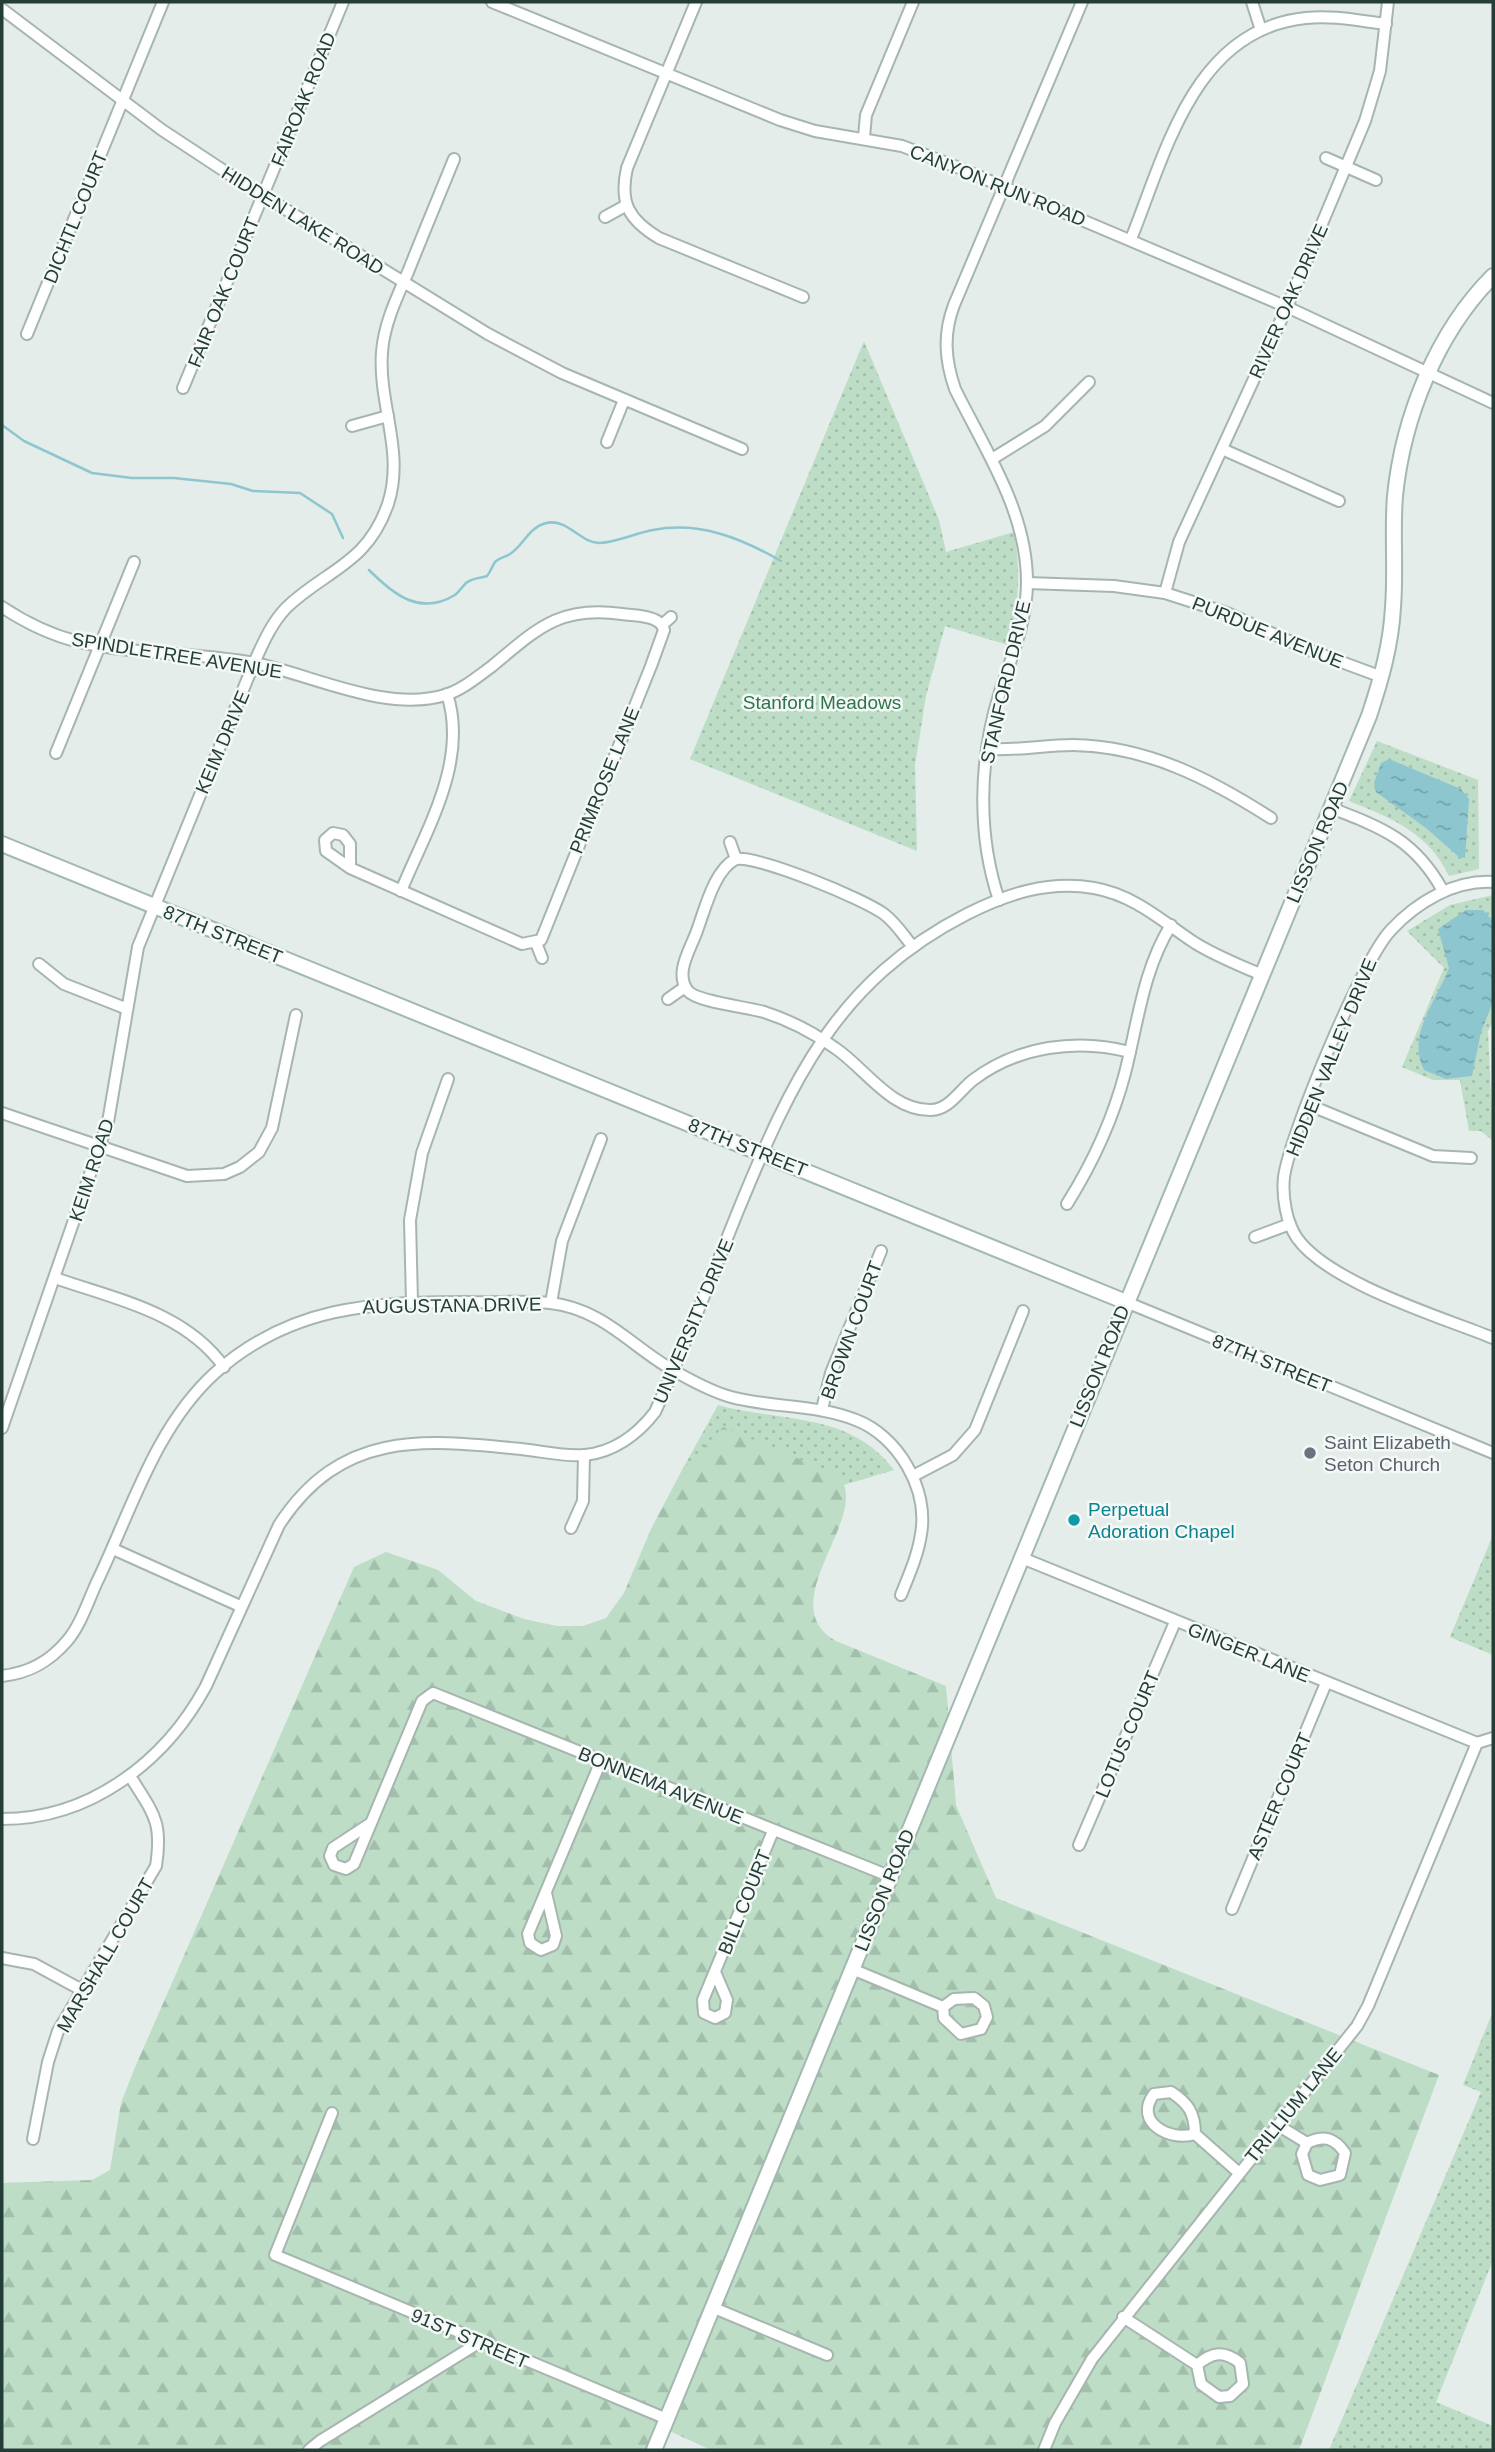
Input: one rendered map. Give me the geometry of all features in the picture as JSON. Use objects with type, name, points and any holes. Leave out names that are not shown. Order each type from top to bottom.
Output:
[{"type":"street","name":"DICHTL COURT","points":[[27,334],[163,2]]},
{"type":"street","name":"FAIROAK ROAD","points":[[262,196],[343,2]]},
{"type":"street","name":"CANYON RUN ROAD","points":[[492,2],[518,7],[666,73],[803,128],[902,146],[1130,239],[1287,307],[1493,403]]},
{"type":"street","points":[[696,2],[627,168],[623,187],[625,206],[638,225],[659,237],[803,297]]},
{"type":"street","points":[[864,137],[866,115],[913,2]]},
{"type":"street","name":"STANFORD DRIVE","points":[[999,900],[986,841],[984,806],[987,749],[994,712],[1020,633],[1027,583],[1017,518],[992,459],[955,389],[948,369],[946,338],[954,305],[1082,2]]},
{"type":"street","points":[[1252,2],[1261,30]]},
{"type":"street","name":"RIVER OAK DRIVE","points":[[1165,593],[1179,542],[1287,307],[1372,101],[1382,61],[1388,2]]},
{"type":"street","name":"HIDDEN LAKE ROAD","points":[[2,9],[122,101],[262,196],[403,283],[529,357],[742,449]]},
{"type":"street","points":[[1130,239],[1196,86],[1220,57],[1261,30],[1306,18],[1341,18],[1387,24]]},
{"type":"street","points":[[1326,158],[1376,180]]},
{"type":"street","name":"KEIM DRIVE","points":[[154,906],[265,638],[285,610],[342,569],[373,534],[383,517],[394,476],[392,433],[381,387],[382,353],[387,323],[454,159]]},
{"type":"street","name":"FAIR OAK COURT","points":[[183,388],[262,196]]},
{"type":"street","points":[[605,217],[625,206]]},
{"type":"street","name":"LISSON ROAD","points":[[654,2450],[1331,808],[1382,677],[1393,608],[1394,518],[1399,464],[1429,373],[1460,316],[1493,276]]},
{"type":"street","points":[[992,459],[1045,426],[1089,382]]},
{"type":"street","points":[[607,442],[624,400]]},
{"type":"street","points":[[352,426],[388,416]]},
{"type":"street","points":[[1222,449],[1339,501]]},
{"type":"street","points":[[56,753],[135,562]]},
{"type":"street","name":"PURDUE AVENUE","points":[[1027,583],[1114,586],[1165,593],[1227,612],[1309,650],[1382,677]]},
{"type":"street","name":"SPINDLETREE AVENUE","points":[[2,607],[44,631],[100,646],[254,663],[397,700],[447,694],[477,677],[537,629],[560,617],[604,612],[654,618],[662,625]]},
{"type":"street","points":[[662,625],[671,617]]},
{"type":"street","name":"PRIMROSE LANE","points":[[537,943],[545,935],[550,912],[664,631],[662,625]]},
{"type":"street","points":[[401,891],[450,770],[455,732],[447,694]]},
{"type":"street","points":[[987,749],[1094,746],[1142,754],[1200,777],[1271,818]]},
{"type":"street","points":[[1331,808],[1399,838],[1421,857],[1443,891],[1493,881]]},
{"type":"street","points":[[730,842],[736,859]]},
{"type":"street","name":"87TH STREET","points":[[2,844],[1493,1453]]},
{"type":"street","points":[[913,947],[895,924],[870,906],[762,861],[736,859],[723,870],[686,958],[682,976],[685,987],[698,998],[765,1012],[821,1040],[896,1099],[931,1110],[943,1108],[980,1075],[1017,1056],[1078,1045],[1130,1052]]},
{"type":"street","points":[[350,868],[522,944],[537,943],[542,958]]},
{"type":"street","name":"UNIVERSITY DRIVE","points":[[2,1819],[42,1817],[76,1806],[130,1776],[167,1741],[191,1711],[268,1544],[290,1509],[331,1472],[371,1451],[438,1440],[584,1455],[617,1446],[642,1429],[655,1412],[762,1153],[794,1083],[821,1040],[868,984],[913,947],[954,921],[999,900],[1044,887],[1083,887],[1128,898],[1209,951],[1262,975]]},
{"type":"street","name":"HIDDEN VALLEY DRIVE","points":[[1443,891],[1408,913],[1378,945],[1358,985],[1309,1105],[1285,1173],[1284,1194],[1290,1224],[1313,1256],[1331,1270],[1493,1338]]},
{"type":"street","name":"KEIM ROAD","points":[[2,1428],[100,1148],[117,1085],[125,1008],[138,947],[154,906]]},
{"type":"street","points":[[1067,1205],[1103,1135],[1130,1052],[1147,977],[1171,925]]},
{"type":"street","points":[[39,964],[64,984],[125,1008]]},
{"type":"street","points":[[668,999],[685,987]]},
{"type":"street","points":[[2,1113],[187,1176],[214,1176],[240,1167],[259,1152],[272,1128],[296,1015]]},
{"type":"street","points":[[412,1302],[410,1220],[422,1153],[448,1079]]},
{"type":"street","points":[[1309,1105],[1433,1156],[1471,1158]]},
{"type":"street","points":[[551,1303],[562,1241],[601,1139]]},
{"type":"street","points":[[1255,1237],[1290,1224]]},
{"type":"street","name":"BROWN COURT","points":[[822,1409],[831,1373],[881,1251]]},
{"type":"street","points":[[55,1278],[140,1307],[183,1326],[205,1344],[224,1367]]},
{"type":"street","name":"AUGUSTANA DRIVE","points":[[2,1676],[23,1673],[44,1664],[69,1639],[169,1432],[189,1402],[224,1367],[265,1338],[306,1319],[364,1305],[412,1302],[551,1303],[612,1325],[673,1371],[731,1397],[822,1409],[875,1429],[896,1450],[913,1476]]},
{"type":"street","points":[[901,1595],[922,1531],[919,1496],[913,1476],[953,1455],[975,1430],[1023,1311]]},
{"type":"street","points":[[570,1528],[583,1501],[584,1455]]},
{"type":"street","points":[[113,1549],[240,1606]]},
{"type":"street","name":"GINGER LANE","points":[[1022,1558],[1477,1743]]},
{"type":"street","name":"LOTUS COURT","points":[[1079,1845],[1175,1622]]},
{"type":"street","name":"ASTER COURT","points":[[1231,1909],[1326,1683]]},
{"type":"street","name":"BONNEMA AVENUE","points":[[371,1823],[422,1701],[433,1693],[889,1876]]},
{"type":"street","points":[[1477,1743],[1493,1738]]},
{"type":"street","name":"TRILLIUM LANE","points":[[1044,2450],[1055,2423],[1092,2359],[1123,2317],[1357,2026],[1368,2006],[1477,1743]]},
{"type":"street","points":[[546,1893],[556,1936],[553,1945],[541,1950],[530,1943],[528,1934],[601,1760]]},
{"type":"street","name":"MARSHALL COURT","points":[[33,2139],[48,2062],[58,2031],[80,1989],[156,1866],[161,1838],[156,1818],[130,1776]]},
{"type":"street","name":"BILL COURT","points":[[715,1972],[773,1831]]},
{"type":"street","points":[[2,1958],[34,1964],[80,1989]]},
{"type":"street","points":[[852,1969],[943,2007]]},
{"type":"street","points":[[1195,2134],[1195,2120],[1187,2103],[1171,2092],[1154,2094],[1147,2103],[1146,2114],[1154,2125],[1176,2136],[1195,2134],[1238,2172]]},
{"type":"street","name":"91ST STREET","points":[[332,2113],[275,2256],[667,2419]]},
{"type":"street","points":[[1279,2126],[1307,2143]]},
{"type":"street","points":[[1319,2137],[1331,2139],[1340,2145],[1345,2153],[1339,2175],[1320,2180],[1308,2175],[1302,2154],[1307,2143],[1319,2137]]},
{"type":"street","points":[[714,2308],[827,2355]]},
{"type":"street","points":[[1123,2317],[1197,2365],[1201,2384],[1219,2397],[1230,2396],[1243,2384],[1240,2363],[1230,2355],[1218,2353],[1208,2356],[1197,2365]]},
{"type":"street","points":[[309,2450],[480,2342]]},
{"type":"green space","name":"Stanford Meadows","points":[[864,341],[939,520],[946,552],[1014,532],[1016,547],[1018,589],[1008,645],[945,626],[926,696],[915,765],[917,851],[690,759]]},
{"type":"green space","points":[[1377,741],[1478,780],[1479,869],[1449,876],[1430,848],[1407,828],[1349,801]]},
{"type":"green space","points":[[1493,895],[1493,1022],[1488,1031],[1493,1141],[1481,1131],[1469,1131],[1460,1080],[1433,1080],[1402,1067],[1444,968],[1407,931],[1450,905]]},
{"type":"green space","points":[[718,1405],[836,1428],[857,1437],[876,1451],[894,1470],[844,1485],[833,1473],[682,1470]]},
{"type":"green space","points":[[723,1427],[833,1473],[844,1485],[846,1502],[841,1522],[816,1587],[813,1608],[819,1626],[836,1641],[946,1686],[956,1805],[996,1898],[1439,2075],[1299,2450],[711,2450],[663,2428],[653,2431],[645,2450],[2,2450],[2,2183],[92,2180],[110,2170],[121,2103],[133,2072],[354,1567],[386,1552],[438,1570],[476,1601],[524,1619],[557,1626],[583,1626],[606,1618],[624,1593],[651,1529],[682,1470]]},
{"type":"green space","points":[[1493,1535],[1493,1655],[1450,1637]]},
{"type":"green space","points":[[1493,2011],[1493,2260],[1436,2402],[1493,2426],[1493,2450],[1329,2450],[1481,2092],[1463,2085]]},
{"type":"water","points":[[1389,759],[1461,789],[1469,799],[1465,858],[1459,857],[1426,828],[1376,792],[1374,783],[1381,763]]},
{"type":"water","points":[[1466,910],[1483,910],[1492,920],[1493,1002],[1481,1032],[1472,1076],[1446,1079],[1424,1070],[1419,1057],[1419,1044],[1425,1018],[1449,968],[1438,929]]},
{"type":"waterway","points":[[2,425],[24,441],[92,473],[132,478],[174,478],[231,484],[253,491],[300,493],[332,514],[343,538]]},
{"type":"waterway","points":[[369,570],[408,600],[419,603],[442,601],[455,595],[468,581],[487,576],[498,559],[515,550],[540,525],[554,522],[568,527],[587,540],[600,543],[670,528],[703,530],[751,545],[781,561]]},
{"type":"place","name":"Saint Elizabeth Seton Church","points":[[1310,1453]]},
{"type":"place","name":"Perpetual Adoration Chapel","points":[[1074,1520]]}]
